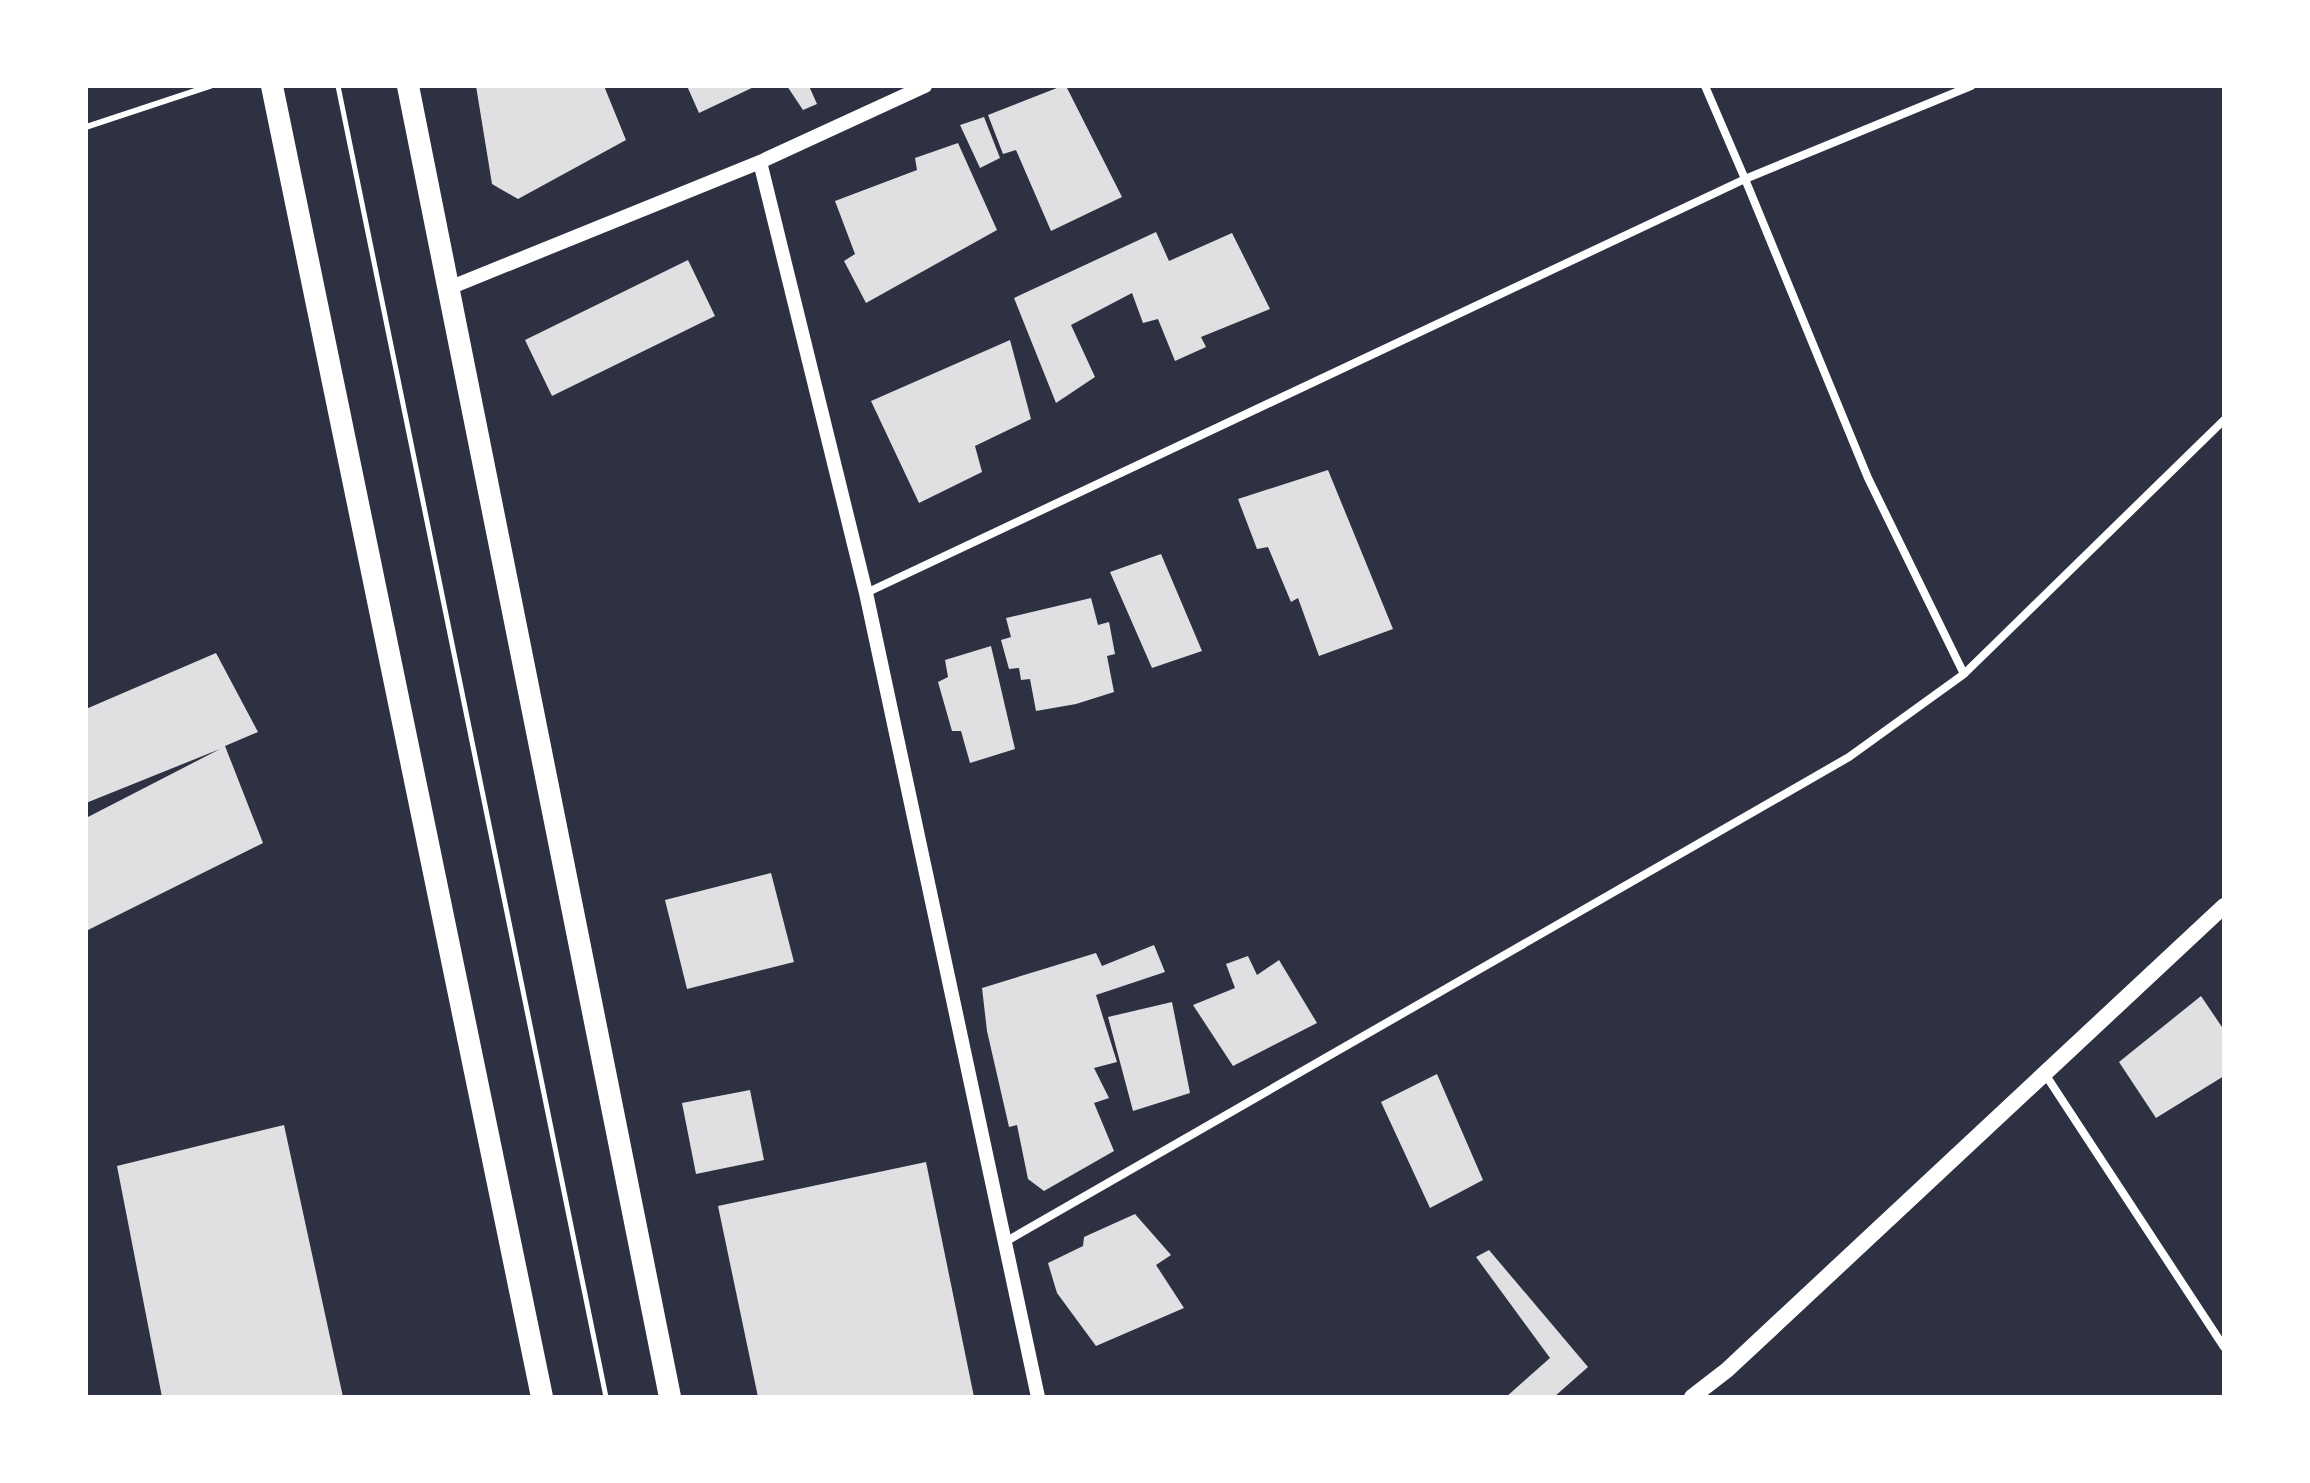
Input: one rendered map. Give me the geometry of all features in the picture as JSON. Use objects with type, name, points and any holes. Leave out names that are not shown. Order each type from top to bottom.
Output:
[{"type":"highway","points":[[272,86],[542,1397]]},
{"type":"highway","points":[[408,86],[670,1397]]},
{"type":"main road","points":[[1692,1397],[1727,1370],[2224,906]]},
{"type":"street","points":[[449,288],[760,162],[925,86]]},
{"type":"street","points":[[1705,86],[1868,478],[1964,674]]},
{"type":"street","points":[[866,593],[1745,179],[1971,86]]},
{"type":"street","points":[[760,162],[866,593],[1038,1397]]},
{"type":"street","points":[[1005,1242],[1849,757],[1964,674],[2224,420]]},
{"type":"street","points":[[2045,1074],[2224,1347]]},
{"type":"lane","points":[[86,127],[210,86]]},
{"type":"path","points":[[338,86],[606,1397]]},
{"type":"building","points":[[476,86],[604,86],[626,140],[518,199],[492,184]]},
{"type":"building","points":[[687,86],[756,86],[699,113]]},
{"type":"building","points":[[787,86],[809,86],[817,104],[803,110]]},
{"type":"building","points":[[1066,86],[1122,197],[1051,231],[1016,150],[1003,154],[988,115]]},
{"type":"building","points":[[984,117],[1000,158],[980,168],[960,125]]},
{"type":"building","points":[[958,143],[997,230],[866,303],[844,261],[855,254],[835,201],[917,170],[915,158]]},
{"type":"building","points":[[1156,232],[1169,261],[1232,233],[1270,309],[1201,337],[1206,347],[1175,361],[1158,319],[1143,323],[1132,293],[1071,325],[1095,377],[1056,403],[1014,298]]},
{"type":"building","points":[[688,260],[715,316],[552,396],[525,340]]},
{"type":"building","points":[[1010,340],[1031,419],[975,446],[982,472],[919,503],[871,401]]},
{"type":"building","points":[[1328,470],[1393,629],[1319,656],[1298,598],[1291,602],[1268,547],[1257,549],[1238,499]]},
{"type":"building","points":[[1161,554],[1202,651],[1152,668],[1110,572]]},
{"type":"building","points":[[1091,598],[1098,625],[1109,622],[1115,654],[1107,656],[1114,692],[1076,704],[1036,711],[1030,679],[1021,680],[1019,668],[1009,669],[1001,640],[1011,637],[1006,618]]},
{"type":"building","points":[[991,646],[1015,749],[970,763],[961,731],[952,731],[938,682],[948,677],[945,660]]},
{"type":"building","points":[[216,653],[258,732],[225,746],[263,843],[86,931],[86,818],[220,749],[86,803],[86,709]]},
{"type":"building","points":[[771,873],[794,962],[687,989],[665,900]]},
{"type":"building","points":[[1154,945],[1165,972],[1096,995],[1117,1062],[1094,1068],[1109,1098],[1094,1103],[1114,1151],[1044,1191],[1028,1179],[1017,1125],[1009,1127],[987,1031],[982,988],[1096,953],[1102,966]]},
{"type":"building","points":[[1248,956],[1257,975],[1279,960],[1317,1023],[1233,1066],[1193,1005],[1235,988],[1226,964]]},
{"type":"building","points":[[2201,996],[2224,1030],[2224,1076],[2156,1118],[2119,1062]]},
{"type":"building","points":[[1172,1002],[1190,1093],[1133,1111],[1108,1017]]},
{"type":"building","points":[[1437,1074],[1483,1180],[1430,1208],[1381,1102]]},
{"type":"building","points":[[750,1090],[764,1160],[696,1174],[682,1103]]},
{"type":"building","points":[[284,1125],[343,1397],[162,1397],[117,1166]]},
{"type":"building","points":[[926,1162],[974,1397],[758,1397],[718,1206]]},
{"type":"building","points":[[1135,1214],[1171,1255],[1156,1265],[1184,1308],[1096,1346],[1057,1293],[1048,1263],[1083,1246],[1084,1237]]},
{"type":"building","points":[[1489,1250],[1588,1367],[1554,1397],[1506,1397],[1550,1358],[1476,1257]]}]
